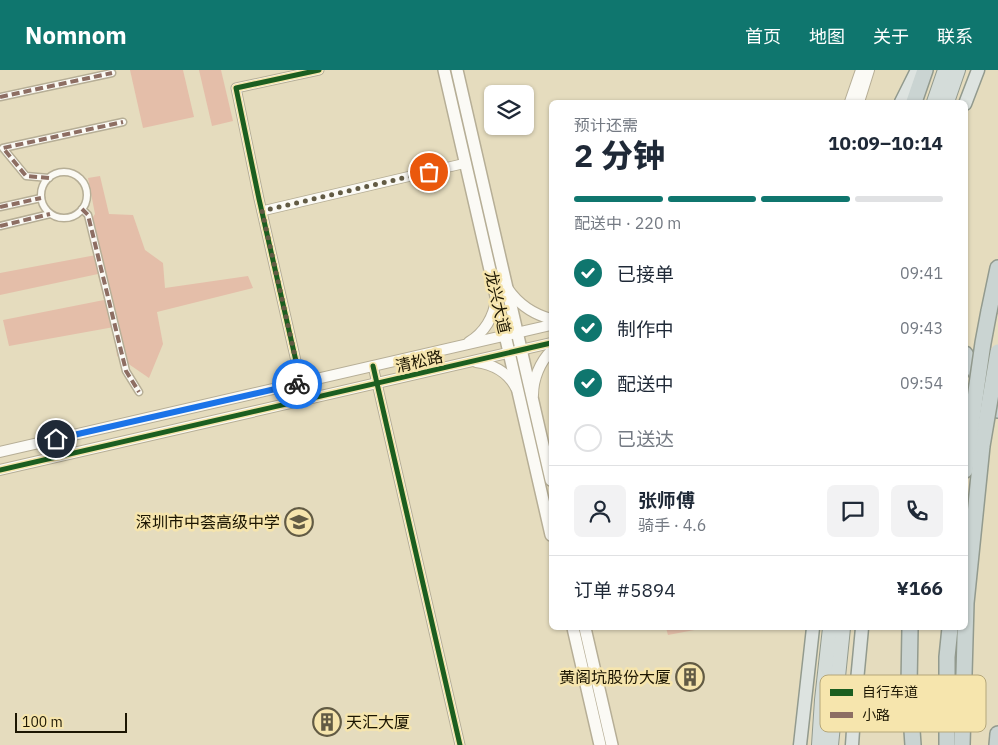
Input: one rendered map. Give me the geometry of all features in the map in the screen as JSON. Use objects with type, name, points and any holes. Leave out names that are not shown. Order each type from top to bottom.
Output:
[{"type":"highway","points":[[915,100],[924,70]]},
{"type":"highway","points":[[935,100],[946,70]]},
{"type":"highway","points":[[947,100],[958,70]]},
{"type":"highway","points":[[968,569],[983,343],[998,268]]},
{"type":"highway","points":[[968,463],[975,446],[998,352]]},
{"type":"highway","points":[[968,359],[998,410]]},
{"type":"highway","points":[[825,675],[830,630]]},
{"type":"highway","points":[[838,675],[843,630]]},
{"type":"highway","points":[[909,675],[910,630]]},
{"type":"highway","points":[[947,675],[950,630]]},
{"type":"highway","points":[[964,675],[965,630]]},
{"type":"highway","points":[[819,745],[820,730]]},
{"type":"highway","points":[[831,745],[832,732]]},
{"type":"highway","points":[[912,732],[913,745]]},
{"type":"highway","points":[[947,732],[947,745]]},
{"type":"highway","points":[[962,732],[962,745]]},
{"type":"highway","points":[[997,745],[998,734]]},
{"type":"main road","name":"龙兴大道","points":[[444,70],[549,526]]},
{"type":"main road","name":"龙兴大道","points":[[456,70],[549,471]]},
{"type":"main road","points":[[903,100],[916,70]]},
{"type":"main road","points":[[967,100],[978,70]]},
{"type":"main road","points":[[573,630],[600,745]]},
{"type":"main road","points":[[585,630],[612,745]]},
{"type":"main road","points":[[800,745],[813,630]]},
{"type":"main road","points":[[857,675],[862,630]]},
{"type":"main road","points":[[852,745],[853,732]]},
{"type":"street","points":[[301,383],[236,88],[319,70]]},
{"type":"street","points":[[851,100],[861,70]]},
{"type":"street","points":[[859,100],[870,70]]},
{"type":"street","points":[[0,97],[112,73]]},
{"type":"street","points":[[49,178],[26,176],[1,147],[123,122]]},
{"type":"street","points":[[262,211],[466,163]]},
{"type":"street","points":[[65,172],[73,174],[80,179],[86,192],[86,200],[78,213],[71,217],[56,217],[44,208],[41,198],[42,187],[49,178],[58,173],[65,172]]},
{"type":"street","points":[[0,207],[41,198]]},
{"type":"street","points":[[82,209],[88,216],[126,371],[139,392]]},
{"type":"street","points":[[0,226],[50,214]]},
{"type":"street","points":[[506,286],[514,298],[522,305],[531,311],[549,318]]},
{"type":"street","points":[[464,346],[474,339],[489,322],[493,314],[496,295]]},
{"type":"street","name":"清松路","points":[[0,452],[549,325]]},
{"type":"street","name":"清松路","points":[[0,470],[549,343]]},
{"type":"street","points":[[533,401],[536,376],[549,354]]},
{"type":"street","points":[[472,361],[501,370],[514,383],[518,392]]},
{"type":"street","points":[[372,366],[460,745]]},
{"type":"shaded area","points":[[130,70],[183,70],[194,117],[143,128]]},
{"type":"shaded area","points":[[199,70],[221,70],[233,121],[212,126]]},
{"type":"shaded area","points":[[100,176],[109,214],[133,215],[145,250],[163,263],[165,288],[248,276],[253,288],[157,312],[163,344],[149,378],[117,356],[114,327],[9,346],[3,320],[104,300],[98,274],[0,295],[0,273],[96,255],[89,223],[95,214],[88,178]]},
{"type":"shaded area","points":[[667,630],[694,630],[668,635]]},
{"type":"marked path","points":[[0,97],[112,73]]},
{"type":"marked path","points":[[49,178],[26,176],[3,148],[123,122]]},
{"type":"marked path","points":[[0,207],[41,198]]},
{"type":"marked path","points":[[82,209],[88,215],[126,371],[139,392]]},
{"type":"marked path","points":[[0,226],[50,214]]},
{"type":"cycle path","points":[[301,383],[236,88],[319,70]]},
{"type":"cycle path","points":[[0,470],[549,343]]},
{"type":"cycle path","points":[[373,366],[460,745]]},
{"type":"way so far","points":[[297,384],[301,383],[262,211],[429,172]]},
{"type":"place","name":"深圳市中荟高级中学","points":[[299,522]]},
{"type":"place","name":"黄阁坑股份大厦","points":[[690,677]]},
{"type":"place","name":"天汇大厦","points":[[327,722]]},
{"type":"route","points":[[56,439],[297,384]]}]
